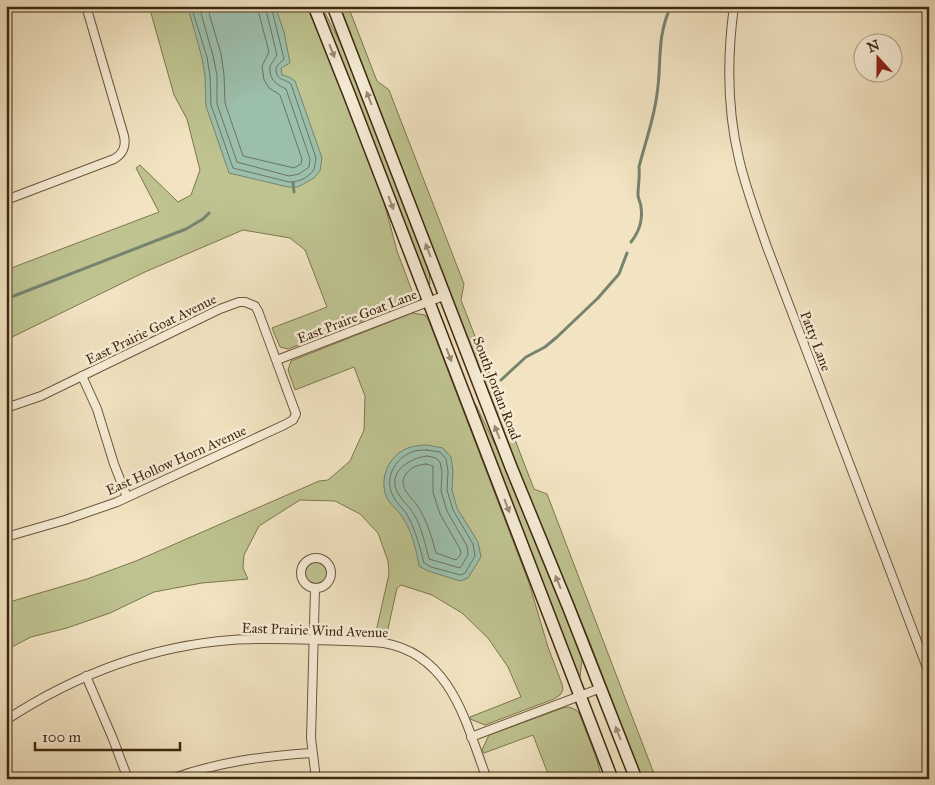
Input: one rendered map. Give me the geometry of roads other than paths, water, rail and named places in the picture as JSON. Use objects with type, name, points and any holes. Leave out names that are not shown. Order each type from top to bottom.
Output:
[{"type":"main road","points":[[314,6],[612,779]]},
{"type":"main road","name":"South Jordan Road","points":[[333,6],[511,467],[636,779]]},
{"type":"street","points":[[6,200],[114,159],[124,150],[124,136],[86,6]]},
{"type":"street","name":"Patty Lane","points":[[734,6],[730,54],[730,96],[733,128],[744,176],[776,270],[929,673]]},
{"type":"street","points":[[124,150],[132,155]]},
{"type":"street","points":[[253,294],[249,304],[255,306],[258,311],[277,360]]},
{"type":"street","name":"East Praire Goat Lane","points":[[277,360],[446,295]]},
{"type":"street","name":"East Prairie Goat Avenue","points":[[6,408],[41,396],[210,314],[239,302],[249,304]]},
{"type":"street","name":"East Hollow Horn Avenue","points":[[6,537],[65,520],[127,497],[298,418],[296,408],[277,360]]},
{"type":"street","points":[[82,376],[97,409],[114,464],[127,497]]},
{"type":"street","points":[[318,558],[330,565],[332,575],[328,583],[315,589],[310,588],[303,582],[301,572],[304,563],[318,558]]},
{"type":"street","points":[[315,589],[311,723],[312,752],[316,779]]},
{"type":"street","name":"East Prairie Wind Avenue","points":[[6,720],[38,700],[86,676],[153,653],[193,644],[255,638],[384,643],[398,646],[419,657],[436,670],[448,684],[471,736],[487,779]]},
{"type":"street","points":[[86,676],[128,779]]},
{"type":"street","points":[[471,736],[601,688]]},
{"type":"street","points":[[171,779],[200,769],[239,760],[312,752]]},
{"type":"water","points":[[185,6],[275,6],[284,32],[290,63],[281,68],[282,75],[295,81],[322,158],[320,171],[314,178],[298,187],[288,187],[229,173],[206,106],[202,58],[189,11]]},
{"type":"water","points":[[427,445],[443,448],[451,457],[453,471],[452,490],[457,508],[478,542],[481,557],[468,578],[460,581],[428,571],[419,566],[409,529],[401,515],[388,500],[385,492],[385,476],[391,461],[403,450]]},
{"type":"waterway","points":[[631,242],[641,222],[641,205],[638,195],[639,167],[656,103],[661,39],[671,6]]},
{"type":"waterway","points":[[293,183],[294,192]]},
{"type":"waterway","points":[[6,299],[186,229],[209,213]]},
{"type":"waterway","points":[[501,380],[526,357],[545,347],[557,337],[598,298],[619,274],[627,253]]}]
